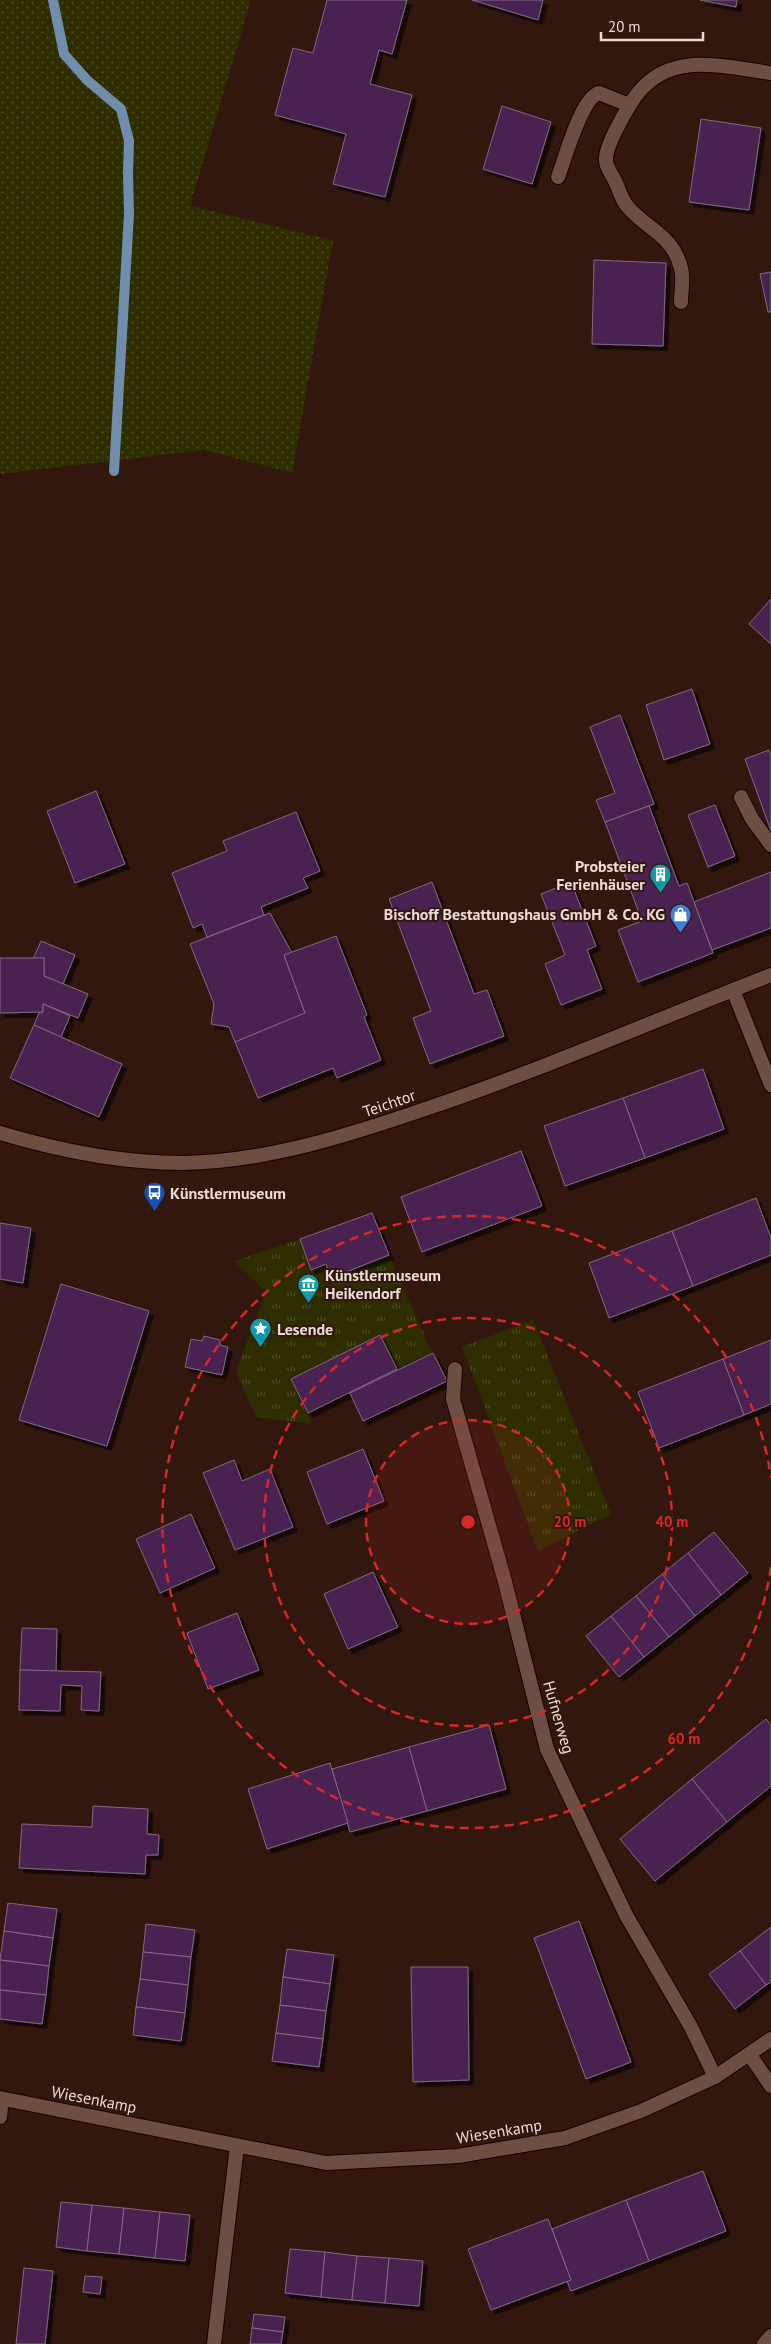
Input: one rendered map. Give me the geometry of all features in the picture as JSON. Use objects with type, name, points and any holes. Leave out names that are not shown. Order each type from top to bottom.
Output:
[{"type":"street","points":[[681,302],[681,268],[675,253],[662,235],[628,207],[607,163],[606,158],[612,140],[629,105],[642,86],[660,73],[680,67],[712,65],[771,74]]},
{"type":"street","points":[[558,177],[582,112],[592,97],[600,93],[629,105]]},
{"type":"street","points":[[741,797],[752,819],[771,845]]},
{"type":"street","name":"Teichtor","points":[[0,1132],[64,1150],[110,1158],[152,1162],[221,1161],[263,1154],[364,1131],[483,1089],[771,975]]},
{"type":"street","points":[[733,990],[771,1085]]},
{"type":"street","name":"Hufnerweg","points":[[454,1369],[453,1399],[504,1578],[547,1749],[626,1915],[691,2027],[715,2077]]},
{"type":"street","name":"Wiesenkamp","points":[[0,2117],[1,2098],[326,2163],[458,2156],[565,2138],[641,2111],[715,2077],[771,2039]]},
{"type":"street","points":[[750,2054],[771,2086]]},
{"type":"street","points":[[214,2344],[237,2146]]},
{"type":"street","points":[[764,2344],[771,2336]]},
{"type":"green space","points":[[0,0],[251,0],[190,206],[333,240],[292,473],[204,450],[0,474]]},
{"type":"green space","points":[[300,1239],[311,1270],[326,1264],[331,1278],[389,1255],[432,1352],[398,1368],[381,1334],[290,1379],[312,1424],[256,1417],[236,1371],[266,1292],[234,1261]]},
{"type":"green space","points":[[533,1320],[611,1514],[538,1551],[462,1347]]},
{"type":"building","points":[[327,0],[407,0],[392,54],[379,50],[370,84],[412,95],[385,197],[333,184],[346,134],[275,115],[293,48],[313,53]]},
{"type":"building","points":[[472,0],[543,0],[538,20]]},
{"type":"building","points":[[700,0],[737,0],[736,7]]},
{"type":"building","points":[[502,106],[551,122],[532,184],[483,169]]},
{"type":"building","points":[[701,119],[761,128],[749,210],[689,202]]},
{"type":"building","points":[[594,260],[666,263],[663,346],[592,344]]},
{"type":"building","points":[[771,272],[771,312],[768,312],[760,274]]},
{"type":"building","points":[[771,599],[771,644],[749,624]]},
{"type":"building","points":[[692,689],[710,744],[664,760],[646,705]]},
{"type":"building","points":[[620,715],[654,804],[605,822],[596,800],[615,793],[590,727]]},
{"type":"building","points":[[769,750],[771,756],[771,831],[745,759]]},
{"type":"building","points":[[96,791],[125,864],[75,883],[47,811]]},
{"type":"building","points":[[715,805],[735,856],[708,867],[688,815]]},
{"type":"building","name":"Probsteier Ferienhäuser","points":[[649,806],[679,886],[687,883],[713,953],[638,982],[618,930],[642,921],[605,822]]},
{"type":"building","points":[[296,812],[320,871],[303,878],[308,888],[261,907],[264,915],[207,937],[202,924],[193,928],[172,873],[227,851],[223,841]]},
{"type":"building","points":[[771,872],[771,928],[712,950],[694,902]]},
{"type":"building","points":[[432,882],[474,994],[487,990],[504,1036],[430,1064],[413,1018],[431,1011],[389,899]]},
{"type":"building","points":[[571,882],[596,946],[587,950],[602,989],[561,1005],[545,964],[565,955],[541,894]]},
{"type":"building","points":[[270,913],[292,953],[284,955],[305,1013],[235,1042],[229,1027],[211,1024],[214,1004],[190,944]]},
{"type":"building","points":[[336,936],[367,1015],[364,1017],[381,1060],[337,1078],[333,1068],[258,1098],[235,1042],[305,1013],[284,955]]},
{"type":"building","points":[[41,941],[75,955],[63,984],[44,976],[44,958],[33,959]]},
{"type":"building","points":[[0,958],[44,958],[44,976],[88,994],[78,1018],[43,1004],[43,1012],[0,1013]]},
{"type":"building","points":[[43,1004],[70,1016],[61,1037],[34,1025],[39,1013],[43,1012]]},
{"type":"building","points":[[34,1025],[122,1064],[99,1117],[10,1078]]},
{"type":"building","points":[[703,1069],[724,1129],[645,1158],[623,1098]]},
{"type":"building","points":[[623,1098],[645,1158],[565,1186],[544,1126]]},
{"type":"building","points":[[521,1151],[542,1206],[422,1252],[401,1197]]},
{"type":"building","points":[[756,1198],[771,1238],[771,1255],[693,1286],[672,1231]]},
{"type":"building","points":[[372,1213],[389,1255],[331,1278],[326,1264],[311,1270],[300,1239]]},
{"type":"building","points":[[0,1223],[31,1228],[23,1283],[0,1279]]},
{"type":"building","points":[[672,1231],[693,1286],[609,1318],[589,1263]]},
{"type":"building","points":[[61,1284],[149,1311],[107,1446],[19,1420]]},
{"type":"building","points":[[380,1335],[397,1369],[308,1413],[291,1379]]},
{"type":"building","points":[[204,1336],[220,1340],[220,1345],[228,1347],[222,1375],[185,1367],[191,1339],[202,1341]]},
{"type":"building","points":[[771,1340],[771,1404],[744,1415],[723,1359]]},
{"type":"building","points":[[433,1353],[447,1381],[363,1421],[350,1393]]},
{"type":"building","points":[[723,1359],[744,1415],[659,1448],[638,1392]]},
{"type":"building","points":[[363,1449],[384,1501],[327,1524],[307,1472]]},
{"type":"building","points":[[234,1460],[242,1481],[270,1469],[293,1527],[235,1550],[203,1473]]},
{"type":"building","points":[[191,1514],[215,1568],[160,1593],[136,1539]]},
{"type":"building","points":[[714,1532],[748,1573],[721,1595],[688,1553]]},
{"type":"building","points":[[688,1553],[721,1595],[695,1616],[662,1574]]},
{"type":"building","points":[[373,1572],[398,1627],[348,1649],[324,1594]]},
{"type":"building","points":[[662,1574],[695,1616],[669,1637],[636,1596]]},
{"type":"building","points":[[636,1596],[669,1637],[644,1657],[611,1616]]},
{"type":"building","points":[[237,1613],[259,1670],[208,1689],[187,1633]]},
{"type":"building","points":[[611,1616],[644,1657],[619,1677],[586,1636]]},
{"type":"building","points":[[22,1628],[57,1629],[56,1671],[20,1670]]},
{"type":"building","points":[[20,1670],[101,1672],[99,1711],[81,1710],[82,1686],[61,1685],[60,1711],[19,1710]]},
{"type":"building","points":[[766,1719],[771,1725],[771,1786],[727,1822],[692,1779]]},
{"type":"building","points":[[489,1725],[506,1789],[427,1811],[409,1747]]},
{"type":"building","points":[[409,1747],[427,1811],[350,1832],[332,1769]]},
{"type":"building","points":[[330,1763],[348,1823],[267,1849],[248,1789]]},
{"type":"building","points":[[692,1779],[727,1822],[655,1881],[620,1839]]},
{"type":"building","points":[[93,1806],[148,1809],[147,1834],[159,1835],[158,1855],[146,1855],[145,1874],[19,1868],[22,1824],[92,1827]]},
{"type":"building","points":[[8,1903],[57,1909],[53,1938],[4,1931]]},
{"type":"building","points":[[579,1921],[631,2062],[586,2079],[534,1938]]},
{"type":"building","points":[[146,1924],[195,1930],[191,1957],[143,1952]]},
{"type":"building","points":[[771,1927],[771,1982],[766,1985],[740,1951]]},
{"type":"building","points":[[4,1931],[53,1938],[49,1966],[0,1960]]},
{"type":"building","points":[[287,1949],[334,1955],[330,1984],[283,1977]]},
{"type":"building","points":[[740,1951],[766,1985],[735,2009],[709,1974]]},
{"type":"building","points":[[143,1952],[191,1957],[188,1985],[140,1979]]},
{"type":"building","points":[[0,1960],[49,1966],[46,1995],[0,1990]]},
{"type":"building","points":[[411,1967],[468,1967],[469,2080],[413,2082]]},
{"type":"building","points":[[283,1977],[330,1984],[326,2011],[280,2005]]},
{"type":"building","points":[[140,1979],[188,1985],[185,2013],[136,2007]]},
{"type":"building","points":[[0,1990],[46,1995],[42,2024],[0,2019]]},
{"type":"building","points":[[280,2005],[326,2011],[323,2039],[276,2033]]},
{"type":"building","points":[[136,2007],[185,2013],[181,2041],[133,2035]]},
{"type":"building","points":[[276,2033],[323,2039],[319,2067],[272,2061]]},
{"type":"building","points":[[703,2171],[726,2231],[649,2261],[626,2200]]},
{"type":"building","points":[[626,2200],[649,2261],[571,2291],[567,2281],[571,2280],[552,2229]]},
{"type":"building","points":[[61,2202],[92,2205],[87,2251],[56,2247]]},
{"type":"building","points":[[92,2205],[124,2208],[119,2254],[87,2251]]},
{"type":"building","points":[[124,2208],[160,2212],[155,2258],[119,2254]]},
{"type":"building","points":[[160,2212],[190,2215],[185,2261],[155,2258]]},
{"type":"building","points":[[548,2219],[571,2280],[491,2310],[468,2249]]},
{"type":"building","points":[[290,2249],[325,2252],[321,2297],[285,2293]]},
{"type":"building","points":[[325,2252],[357,2256],[352,2300],[321,2297]]},
{"type":"building","points":[[357,2256],[389,2258],[385,2303],[352,2300]]},
{"type":"building","points":[[389,2258],[423,2261],[419,2306],[385,2303]]},
{"type":"building","points":[[24,2268],[53,2271],[45,2344],[16,2344]]},
{"type":"building","points":[[85,2276],[102,2277],[100,2294],[83,2292]]},
{"type":"building","points":[[254,2314],[285,2317],[283,2332],[252,2328]]},
{"type":"building","points":[[252,2328],[283,2332],[281,2344],[250,2344]]},
{"type":"waterway","points":[[53,0],[64,54],[87,80],[121,109],[129,141],[129,214],[114,471]]},
{"type":"place","name":"Probsteier Ferienhäuser","points":[[661,894]]},
{"type":"place","name":"Bischoff Bestattungshaus GmbH & Co. KG","points":[[681,933]]},
{"type":"place","name":"Künstlermuseum","points":[[154,1212]]},
{"type":"place","name":"Künstlermuseum Heikendorf","points":[[309,1303]]},
{"type":"place","name":"Lesende","points":[[261,1348]]}]
